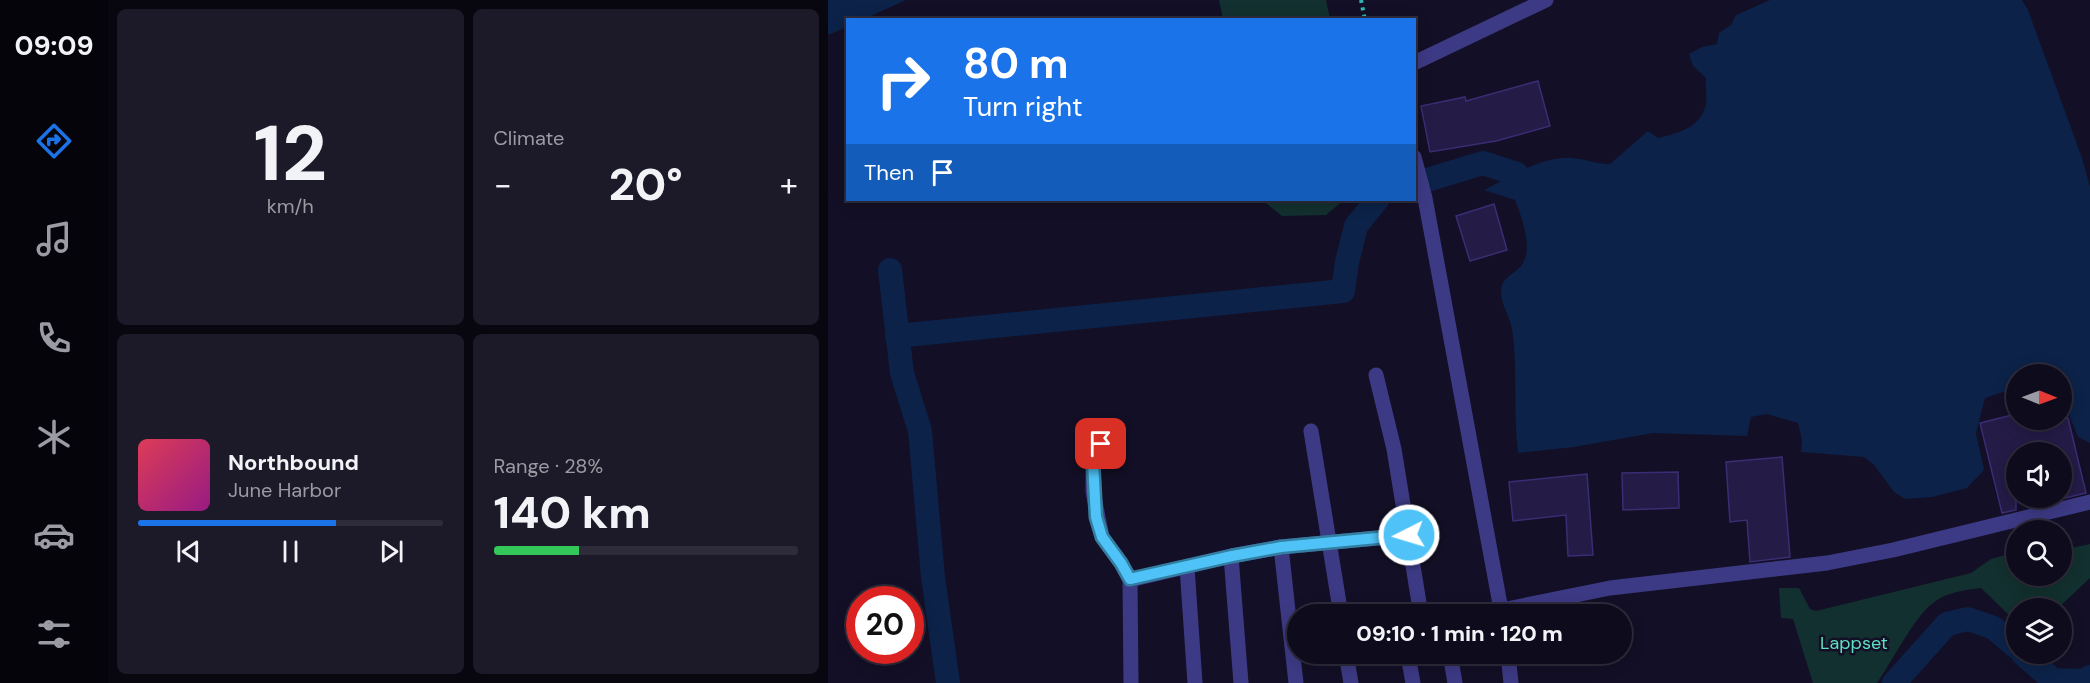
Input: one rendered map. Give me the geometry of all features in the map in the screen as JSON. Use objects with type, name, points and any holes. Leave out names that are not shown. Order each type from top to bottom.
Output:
[{"type":"lane","points":[[1416,62],[1519,6],[1546,0]]},
{"type":"lane","points":[[1416,165],[1427,210],[1500,604]]},
{"type":"lane","points":[[1376,375],[1394,449],[1419,604]]},
{"type":"lane","points":[[1311,431],[1339,604]]},
{"type":"lane","points":[[1101,444],[1093,462],[1096,517],[1102,537],[1130,579],[1131,683]]},
{"type":"lane","points":[[1541,604],[1610,588],[1846,559],[1893,550],[2090,502]]},
{"type":"lane","points":[[1130,579],[1281,547],[1409,535]]},
{"type":"lane","points":[[1281,547],[1296,683]]},
{"type":"lane","points":[[1232,556],[1241,683]]},
{"type":"lane","points":[[1187,567],[1195,683]]},
{"type":"lane","points":[[1348,664],[1351,683]]},
{"type":"lane","points":[[1410,664],[1413,683]]},
{"type":"lane","points":[[1452,664],[1455,683]]},
{"type":"lane","points":[[1509,664],[1512,683]]},
{"type":"path","points":[[1361,0],[1365,18]]},
{"type":"green space","points":[[1219,0],[1326,0],[1330,18],[1223,18]]},
{"type":"green space","points":[[1263,201],[1343,201],[1326,215],[1282,216]]},
{"type":"green space","name":"Lappset","points":[[2090,544],[2090,578],[2069,598],[2006,598],[2006,612],[1981,588],[1944,596],[1918,618],[1877,683],[1813,683],[1793,619],[1781,618],[1779,588],[1799,588],[1810,609],[1816,611],[1971,573],[1991,559],[2006,555],[2006,586],[2072,586],[2072,548]]},
{"type":"water","points":[[828,0],[906,0],[866,18],[846,18],[846,27],[828,35]]},
{"type":"water","points":[[1770,0],[2022,0],[2028,10],[2082,158],[2090,187],[2090,443],[2078,437],[2072,422],[2072,364],[2006,364],[2006,391],[1985,398],[1976,433],[1984,470],[1967,488],[1932,497],[1905,499],[1894,492],[1874,465],[1864,457],[1801,452],[1802,440],[1798,423],[1767,414],[1751,417],[1747,436],[1653,433],[1574,447],[1518,453],[1514,344],[1501,290],[1505,280],[1523,262],[1526,254],[1526,236],[1515,200],[1484,190],[1526,168],[1549,160],[1572,158],[1610,164],[1648,131],[1658,138],[1679,132],[1692,125],[1702,115],[1705,108],[1706,78],[1693,66],[1689,54],[1702,47],[1717,44],[1719,33],[1731,25],[1736,15]]},
{"type":"building","points":[[1538,81],[1550,126],[1496,141],[1430,152],[1421,106],[1465,97],[1466,101]]},
{"type":"building","points":[[1494,204],[1507,250],[1470,261],[1456,216]]},
{"type":"building","points":[[2006,416],[2006,430],[2071,430],[2086,493],[2072,496],[2072,442],[2006,442],[2006,508],[2016,508],[2016,510],[2002,513],[1980,423]]},
{"type":"building","points":[[1782,457],[1790,557],[1750,562],[1747,520],[1730,522],[1726,462]]},
{"type":"building","points":[[1678,472],[1679,508],[1623,510],[1622,473]]},
{"type":"building","points":[[1587,474],[1593,555],[1568,556],[1566,515],[1513,521],[1509,482]]},
{"type":"waterway","points":[[1416,183],[1483,163],[1517,174]]},
{"type":"waterway","points":[[897,336],[1343,291],[1356,226],[1376,201]]},
{"type":"waterway","points":[[890,270],[902,373],[920,431],[933,577],[948,683]]},
{"type":"waterway","points":[[1894,683],[1947,624],[1968,619],[1994,628],[2006,638]]},
{"type":"waterway","points":[[2035,664],[2053,680],[2084,681],[2090,677]]},
{"type":"route","points":[[1101,444],[1093,462],[1092,475],[1096,517],[1102,537],[1130,579],[1281,547],[1409,535]]}]
